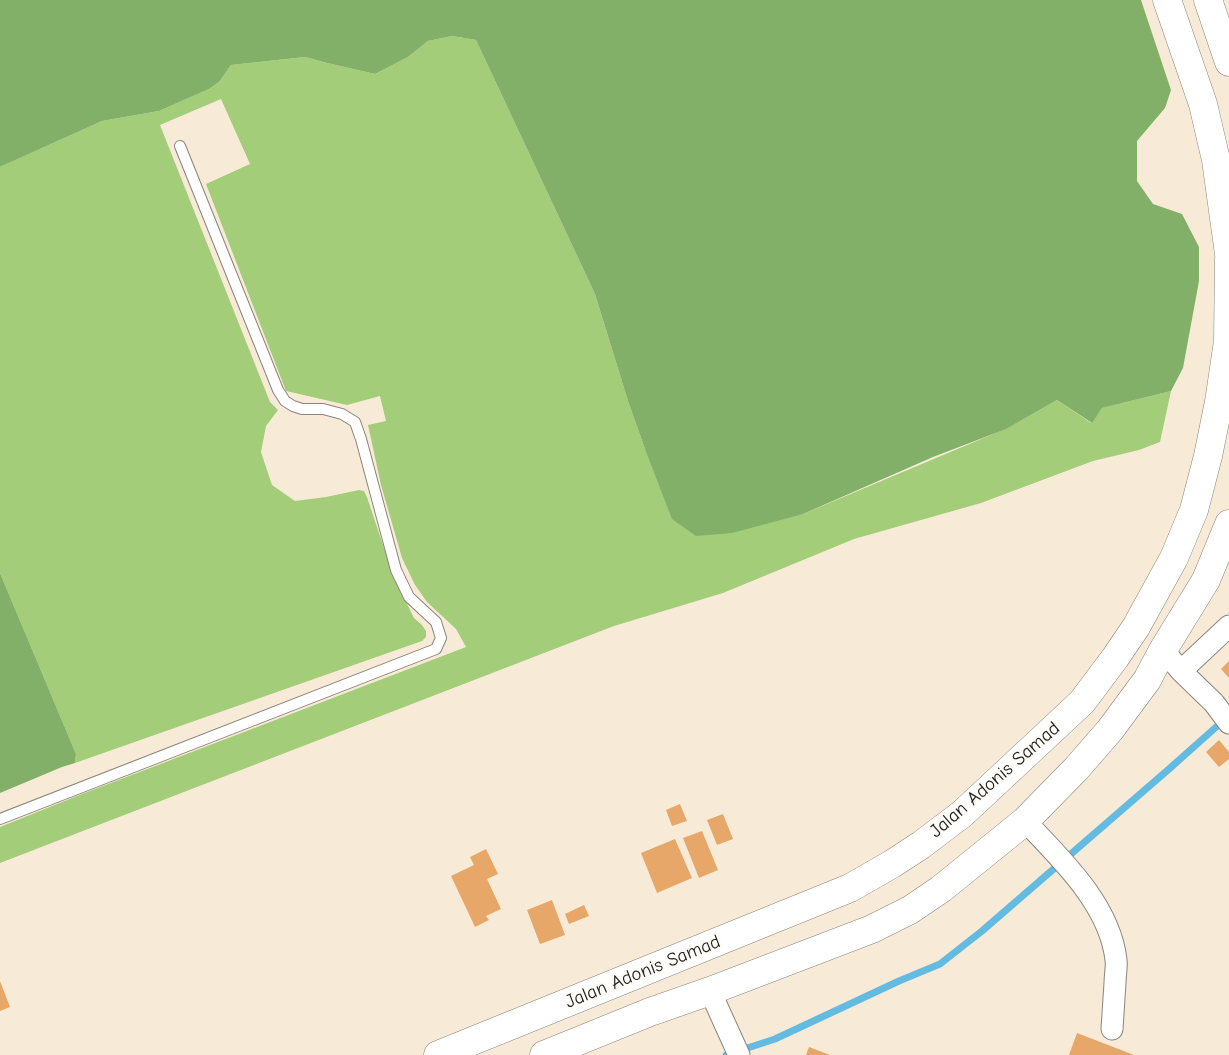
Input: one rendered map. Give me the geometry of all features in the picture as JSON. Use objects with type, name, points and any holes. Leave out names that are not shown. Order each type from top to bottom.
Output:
[{"type":"highway","points":[[1167,0],[1203,104],[1216,160],[1229,254]]},
{"type":"highway","points":[[1208,0],[1229,62]]},
{"type":"highway","name":"Jalan Adonis Samad","points":[[438,1055],[850,888],[892,864],[962,814],[1082,702],[1136,627],[1174,558],[1194,510],[1219,402],[1228,341],[1229,258]]},
{"type":"highway","points":[[544,1055],[650,1012],[710,992],[872,929],[910,910],[941,890],[1025,821],[1076,769],[1110,730],[1147,680],[1206,580],[1229,524]]},
{"type":"highway","points":[[634,975],[650,1012]]},
{"type":"street","points":[[1181,671],[1229,626]]},
{"type":"street","points":[[1163,650],[1181,671],[1214,703],[1229,723]]},
{"type":"street","points":[[1025,821],[1084,888],[1096,904],[1107,926],[1114,946],[1116,962],[1112,1029]]},
{"type":"street","points":[[710,992],[736,1047]]},
{"type":"lane","points":[[0,819],[436,649],[441,638],[436,622],[409,597],[396,570],[355,422],[342,414],[323,409],[302,409],[292,406],[285,401],[278,390],[180,146]]},
{"type":"green space","points":[[0,0],[1141,0],[1171,90],[1165,108],[1137,141],[1137,181],[1153,204],[1182,214],[1199,247],[1199,281],[1183,368],[1171,391],[1102,408],[1092,423],[1057,400],[1006,429],[933,457],[803,514],[732,533],[696,536],[672,519],[628,401],[595,294],[476,40],[452,36],[428,41],[408,57],[375,74],[305,57],[231,65],[219,82],[209,89],[159,111],[102,121],[0,167]]},
{"type":"green space","points":[[452,36],[476,40],[595,294],[645,449],[803,514],[1005,429],[1057,400],[1091,423],[1102,408],[1171,391],[1160,442],[1139,450],[1093,461],[981,503],[854,539],[723,593],[614,626],[0,863],[0,827],[466,647],[456,629],[427,602],[415,585],[402,558],[381,485],[368,425],[386,421],[380,396],[347,405],[286,391],[206,184],[250,164],[221,99],[160,125],[270,402],[278,410],[266,426],[261,452],[272,485],[295,501],[359,490],[364,491],[393,575],[414,618],[426,631],[426,637],[422,641],[75,763],[76,754],[0,573],[0,167],[102,121],[159,111],[209,89],[219,82],[231,65],[305,57],[375,74],[408,57],[428,41]]},
{"type":"green space","points":[[0,573],[76,754],[75,763],[0,793]]},
{"type":"building","points":[[1229,661],[1229,678],[1221,669]]},
{"type":"building","points":[[1219,740],[1229,752],[1229,759],[1219,767],[1206,752]]},
{"type":"building","points":[[680,804],[687,821],[672,826],[666,810]]},
{"type":"building","points":[[723,814],[733,839],[717,845],[707,820]]},
{"type":"building","points":[[702,831],[718,870],[699,878],[683,838]]},
{"type":"building","points":[[675,839],[692,878],[657,893],[641,853]]},
{"type":"building","points":[[486,849],[498,874],[487,879],[501,909],[486,916],[489,920],[475,927],[451,876],[474,865],[470,857]]},
{"type":"building","points":[[552,900],[565,935],[540,944],[527,910]]},
{"type":"building","points":[[584,905],[589,916],[569,924],[565,914]]},
{"type":"building","points":[[0,981],[10,1007],[0,1011]]},
{"type":"building","points":[[1077,1033],[1134,1055],[1069,1055]]},
{"type":"building","points":[[809,1047],[830,1055],[806,1055]]},
{"type":"waterway","points":[[726,1055],[775,1039],[940,964],[982,931],[1224,720]]}]
